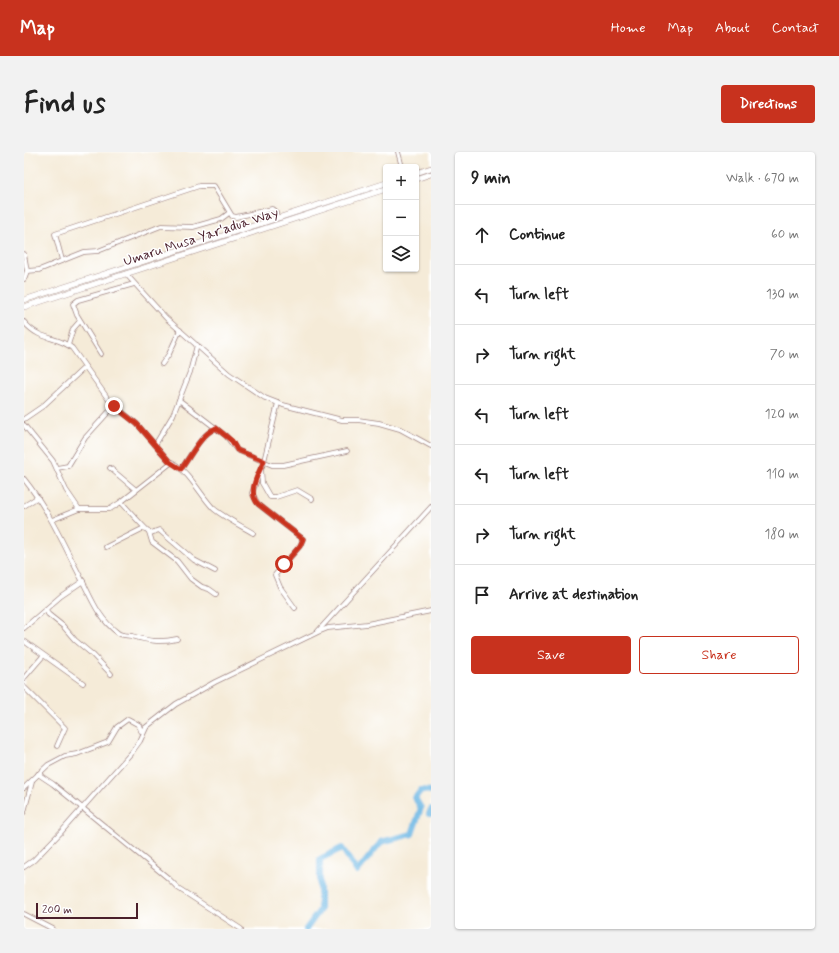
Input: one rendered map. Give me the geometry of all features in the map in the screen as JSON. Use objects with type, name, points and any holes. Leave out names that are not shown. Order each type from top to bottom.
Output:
[{"type":"main road","points":[[419,172],[431,168]]},
{"type":"main road","points":[[419,178],[431,174]]},
{"type":"main road","name":"Umaru Musa Yar'adua Way","points":[[24,300],[383,184]]},
{"type":"main road","name":"Umaru Musa Yar'adua Way","points":[[24,307],[383,190]]},
{"type":"street","points":[[398,152],[401,164]]},
{"type":"street","points":[[62,260],[55,234],[199,186],[214,186],[229,213],[236,217],[272,209],[276,212],[277,218]]},
{"type":"street","points":[[27,271],[39,270],[84,252],[98,251],[161,226],[193,227],[221,219],[229,213]]},
{"type":"street","points":[[24,254],[27,271],[24,279]]},
{"type":"street","points":[[126,274],[180,330],[229,374],[265,398],[278,403],[342,420],[358,420],[379,423],[400,429],[408,435],[431,446]]},
{"type":"street","points":[[101,354],[80,321],[73,307],[74,302],[112,289],[134,284]]},
{"type":"street","points":[[68,345],[73,329],[80,321]]},
{"type":"street","points":[[24,322],[31,331],[68,345],[114,406],[137,424],[170,462],[181,469],[198,487],[215,510],[253,533]]},
{"type":"street","points":[[162,364],[169,354],[180,330]]},
{"type":"street","points":[[155,445],[168,427],[179,400],[197,345]]},
{"type":"street","points":[[24,419],[43,406],[85,367]]},
{"type":"street","points":[[179,400],[232,441],[237,450],[272,465],[283,465],[347,451]]},
{"type":"street","points":[[278,403],[264,461],[252,493],[256,501],[303,539],[300,546],[275,575],[280,587],[295,608]]},
{"type":"street","points":[[58,468],[68,466],[85,438],[114,406]]},
{"type":"street","points":[[24,425],[50,455],[58,468],[66,490],[79,509]]},
{"type":"street","points":[[181,469],[198,445],[212,430],[216,428]]},
{"type":"street","points":[[52,520],[79,509],[104,510],[121,502],[170,462]]},
{"type":"street","points":[[110,468],[136,490]]},
{"type":"street","points":[[261,468],[262,483],[270,497],[276,498],[297,490],[312,499]]},
{"type":"street","points":[[24,480],[38,497],[52,520],[100,615],[120,634],[152,642],[177,639]]},
{"type":"street","points":[[24,506],[38,497]]},
{"type":"street","points":[[121,502],[149,532],[152,542],[177,561],[192,579],[202,587],[209,589],[216,594]]},
{"type":"street","points":[[318,632],[431,508]]},
{"type":"street","points":[[106,547],[144,528]]},
{"type":"street","points":[[149,532],[159,530],[194,560],[215,571]]},
{"type":"street","points":[[24,628],[83,581]]},
{"type":"street","points":[[46,609],[48,614],[63,626],[75,640],[93,655],[110,674]]},
{"type":"street","points":[[24,788],[48,765],[65,756],[76,754],[108,742],[117,727],[128,719],[139,725],[141,730],[146,728],[176,704],[215,682],[318,632],[328,628],[367,624],[431,611]]},
{"type":"street","points":[[24,641],[43,656],[83,683]]},
{"type":"street","points":[[24,678],[43,656]]},
{"type":"street","points":[[24,687],[65,728],[57,746]]},
{"type":"street","points":[[24,867],[34,860],[132,752],[140,741],[146,728]]},
{"type":"street","points":[[38,774],[168,878],[178,888],[241,929]]},
{"type":"street","points":[[24,812],[32,781]]},
{"type":"street","points":[[24,914],[52,929]]},
{"type":"waterway","points":[[306,929],[320,910],[320,859],[342,848],[357,872],[381,842],[412,834],[421,808],[415,798],[421,790],[431,791]]},
{"type":"waterway","points":[[431,809],[429,814],[431,814]]},
{"type":"route","points":[[114,406],[137,424],[170,462],[174,463],[181,469],[203,439],[216,428],[232,441],[237,450],[264,461],[253,489],[253,496],[258,504],[303,539],[300,546],[284,564]]}]
